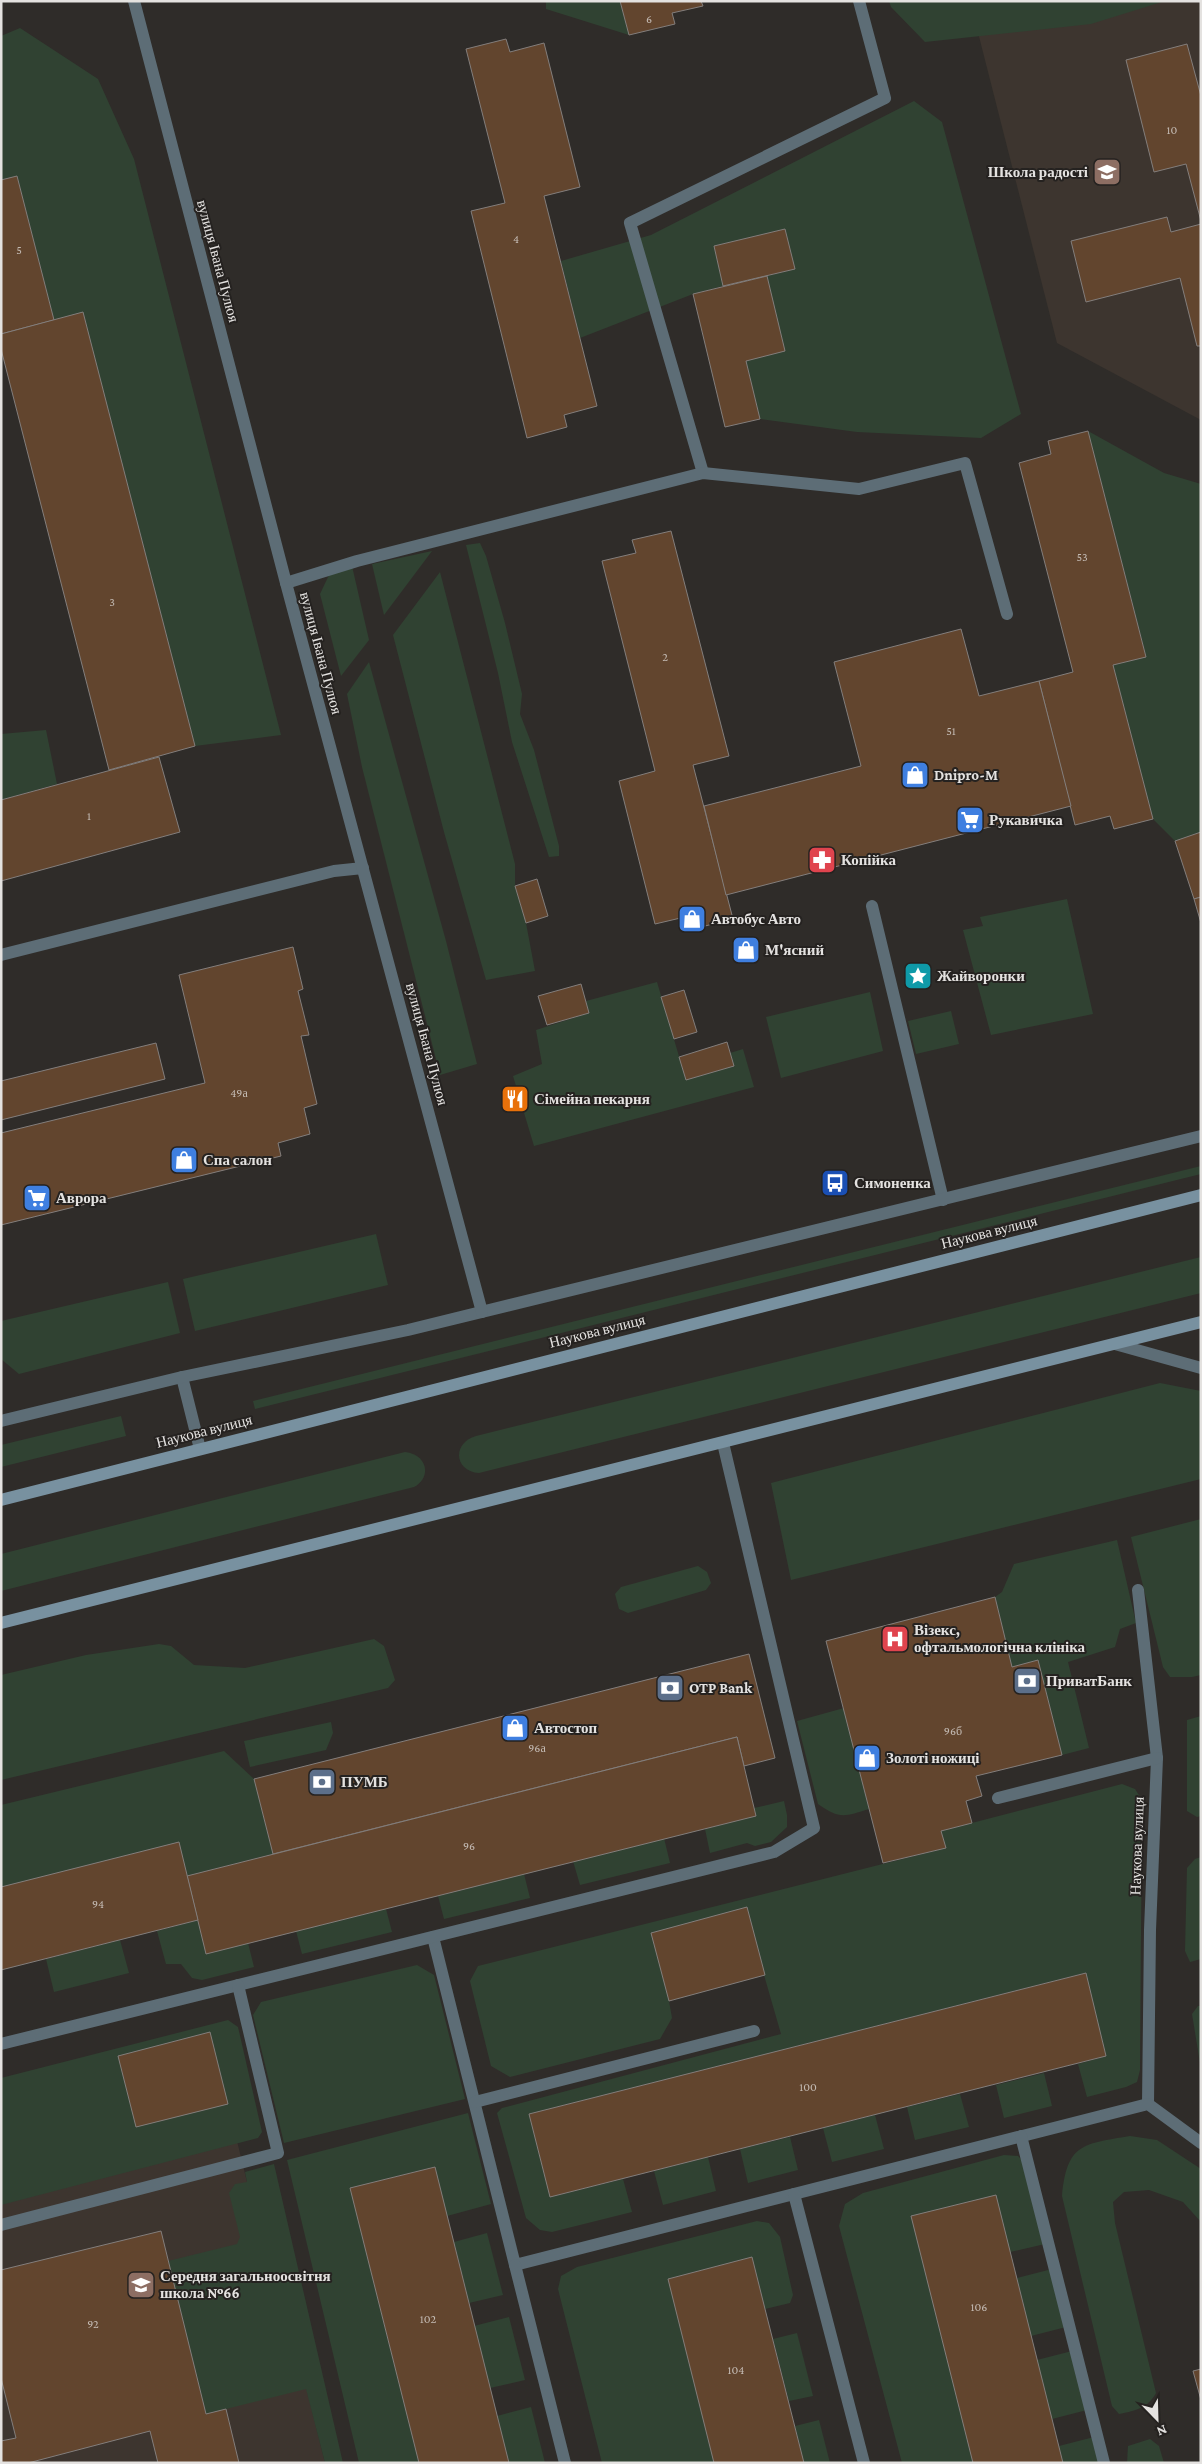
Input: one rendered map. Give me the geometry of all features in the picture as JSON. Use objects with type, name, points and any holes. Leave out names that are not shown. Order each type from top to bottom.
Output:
[{"type":"main road","name":"Наукова вулиця","points":[[1,1500],[1201,1195]]},
{"type":"main road","points":[[1,1623],[1201,1322]]},
{"type":"street","name":"вулиця Івана Пулюя","points":[[134,1],[286,583],[482,1312]]},
{"type":"street","points":[[703,473],[630,223],[885,98],[859,1]]},
{"type":"street","points":[[286,583],[357,561],[703,473],[859,489],[965,463],[1007,614]]},
{"type":"street","points":[[1,955],[334,871],[363,868]]},
{"type":"street","points":[[872,906],[943,1200]]},
{"type":"street","points":[[1,1422],[182,1377],[408,1330],[1201,1136]]},
{"type":"street","points":[[1115,1344],[1201,1368]]},
{"type":"street","points":[[182,1377],[200,1449]]},
{"type":"street","points":[[1,2044],[774,1852],[814,1828],[723,1443]]},
{"type":"street","name":"Наукова вулиця","points":[[1138,1590],[1157,1758],[1150,1930],[1148,2104]]},
{"type":"street","points":[[998,1798],[1157,1758]]},
{"type":"street","points":[[434,1937],[514,2265],[565,2463]]},
{"type":"street","points":[[1,2225],[278,2153],[238,1985]]},
{"type":"street","points":[[475,2102],[754,2031]]},
{"type":"street","points":[[514,2265],[1148,2104],[1201,2143]]},
{"type":"street","points":[[1021,2136],[1104,2463]]},
{"type":"street","points":[[794,2194],[864,2463]]},
{"type":"shaded area","name":"Школа радості","points":[[970,1],[1201,1],[1201,420],[1057,343]]},
{"type":"shaded area","name":"Середня загальноосвітня школа №66","points":[[228,2104],[247,2182],[255,2180],[325,2463],[1,2463],[1,2161]]},
{"type":"green space","points":[[546,1],[620,1],[629,35],[546,9]]},
{"type":"green space","points":[[889,1],[1165,1],[1091,24],[925,42],[891,7]]},
{"type":"green space","points":[[20,28],[98,79],[134,159],[281,735],[195,746],[83,313],[54,320],[17,176],[1,180],[1,36]]},
{"type":"green space","points":[[914,101],[942,122],[1021,414],[981,438],[857,432],[760,419],[746,361],[784,351],[767,276],[795,269],[785,229],[714,246],[723,286],[693,294],[580,338],[561,261],[651,235]]},
{"type":"green space","points":[[1088,431],[1164,473],[1201,484],[1201,832],[1175,841],[1153,819],[1113,665],[1146,656]]},
{"type":"green space","points":[[480,543],[486,556],[505,623],[522,694],[520,714],[534,750],[559,846],[559,856],[549,857],[512,742],[498,673],[466,545]]},
{"type":"green space","points":[[432,551],[384,615],[372,564]]},
{"type":"green space","points":[[352,566],[369,640],[341,676],[320,594],[329,575]]},
{"type":"green space","points":[[440,572],[515,864],[515,886],[526,923],[535,971],[486,980],[444,832],[393,635]]},
{"type":"green space","points":[[369,662],[446,941],[477,1064],[440,1075],[362,767],[347,694]]},
{"type":"green space","points":[[46,730],[57,784],[1,800],[1,734]]},
{"type":"green space","points":[[1067,899],[1093,1014],[991,1035],[963,930],[983,926],[980,917]]},
{"type":"green space","points":[[657,982],[686,1080],[733,1066],[730,1053],[743,1049],[754,1087],[534,1146],[513,1076],[542,1064],[536,1030],[589,1013],[586,1001]]},
{"type":"green space","points":[[870,992],[883,1051],[781,1078],[766,1017]]},
{"type":"green space","points":[[951,1011],[959,1044],[916,1054],[908,1021]]},
{"type":"green space","points":[[1201,1166],[1201,1174],[255,1409],[253,1401]]},
{"type":"green space","points":[[376,1234],[388,1285],[195,1331],[183,1279]]},
{"type":"green space","points":[[1201,1257],[1201,1293],[479,1473],[465,1467],[459,1456],[463,1444],[476,1436]]},
{"type":"green space","points":[[168,1282],[180,1333],[19,1374],[1,1359],[1,1321]]},
{"type":"green space","points":[[1160,1383],[1201,1391],[1201,1479],[791,1580],[771,1483]]},
{"type":"green space","points":[[121,1416],[126,1436],[1,1467],[1,1445]]},
{"type":"green space","points":[[405,1452],[418,1457],[424,1466],[424,1477],[414,1487],[1,1591],[1,1554]]},
{"type":"green space","points":[[1201,1519],[1201,1675],[1170,1677],[1163,1667],[1131,1537]]},
{"type":"green space","points":[[1117,1540],[1136,1623],[1120,1629],[1115,1647],[1068,1662],[1089,1748],[1062,1755],[1038,1661],[1012,1667],[995,1597],[1002,1592],[1014,1564]]},
{"type":"green space","points":[[698,1566],[707,1572],[711,1583],[706,1590],[628,1613],[619,1609],[615,1594],[621,1587]]},
{"type":"green space","points":[[374,1639],[384,1646],[395,1680],[388,1688],[1,1780],[1,1675],[86,1655],[159,1644],[171,1646],[194,1665],[245,1668]]},
{"type":"green space","points":[[844,1708],[869,1809],[847,1815],[831,1812],[818,1804],[797,1721]]},
{"type":"green space","points":[[1201,1716],[1201,1816],[1197,1817],[1187,1811],[1187,1720]]},
{"type":"green space","points":[[331,1722],[333,1733],[326,1750],[250,1767],[244,1741]]},
{"type":"green space","points":[[224,1751],[254,1779],[273,1854],[187,1876],[1,1887],[1,1805]]},
{"type":"green space","points":[[1122,1784],[1135,1789],[1142,1800],[1140,2070],[1137,2082],[1126,2087],[1087,2097],[1078,2064],[1106,2056],[1085,1973],[529,2114],[550,2197],[623,2179],[632,2212],[552,2232],[540,2230],[526,2218],[497,2113],[502,2108],[781,2034],[764,1975],[669,2001],[672,2018],[660,2039],[510,2077],[491,2066],[470,1981],[478,1966],[946,1848],[941,1831]]},
{"type":"green space","points":[[784,1801],[787,1827],[771,1842],[755,1846],[747,1843],[710,1853],[705,1829],[756,1816],[754,1808]]},
{"type":"green space","points":[[664,1838],[670,1863],[580,1885],[573,1861]]},
{"type":"green space","points":[[1201,1857],[1201,1959],[1190,1962],[1185,1951],[1187,1868],[1195,1859]]},
{"type":"green space","points":[[524,1874],[530,1898],[444,1919],[438,1896]]},
{"type":"green space","points":[[386,1909],[392,1932],[302,1954],[296,1931]]},
{"type":"green space","points":[[198,1920],[248,1943],[254,1967],[202,1980],[192,1978],[181,1964],[166,1964],[157,1931]]},
{"type":"green space","points":[[120,1940],[129,1973],[54,1992],[46,1959]]},
{"type":"green space","points":[[417,1965],[434,1975],[465,2099],[284,2143],[253,2015],[261,2002]]},
{"type":"green space","points":[[1198,2006],[1201,2006],[1201,2069],[1192,2014]]},
{"type":"green space","points":[[228,2020],[238,2027],[262,2132],[258,2138],[1,2205],[1,2078]]},
{"type":"green space","points":[[1044,2073],[1052,2106],[1004,2118],[996,2085]]},
{"type":"green space","points":[[960,2094],[969,2127],[915,2140],[907,2107]]},
{"type":"green space","points":[[468,2113],[491,2204],[447,2216],[434,2167],[350,2188],[419,2463],[359,2463],[287,2160]]},
{"type":"green space","points":[[875,2115],[884,2149],[832,2162],[823,2128]]},
{"type":"green space","points":[[1130,2136],[1157,2140],[1201,2169],[1201,2222],[1183,2202],[1149,2190],[1124,2192],[1113,2202],[1115,2223],[1156,2393],[1149,2402],[1140,2408],[1119,2414],[1112,2406],[1062,2196],[1064,2179],[1073,2156],[1089,2145],[1100,2141]]},
{"type":"green space","points":[[790,2137],[798,2170],[748,2183],[740,2149]]},
{"type":"green space","points":[[1004,2155],[1018,2156],[1025,2163],[1045,2244],[1010,2252],[973,2463],[902,2463],[839,2226],[845,2204],[863,2193]]},
{"type":"green space","points":[[708,2157],[716,2191],[663,2205],[654,2171]]},
{"type":"green space","points":[[274,2164],[343,2463],[325,2463],[306,2389],[206,2414],[168,2261],[237,2244],[240,2237],[229,2193],[235,2184],[247,2182],[245,2172]]},
{"type":"green space","points":[[757,2221],[769,2223],[780,2237],[793,2295],[790,2303],[765,2309],[752,2257],[668,2279],[714,2463],[602,2463],[558,2289],[561,2276],[577,2267]]},
{"type":"green space","points":[[487,2233],[503,2295],[469,2303],[454,2242]]},
{"type":"green space","points":[[1052,2269],[1066,2327],[1031,2336],[1017,2278]]},
{"type":"green space","points":[[509,2317],[525,2380],[490,2388],[474,2326]]},
{"type":"green space","points":[[797,2333],[813,2396],[789,2401],[773,2339]]},
{"type":"green space","points":[[1072,2351],[1087,2410],[1052,2419],[1037,2360]]},
{"type":"green space","points":[[531,2407],[545,2463],[509,2463],[497,2416]]},
{"type":"green space","points":[[819,2420],[830,2463],[804,2463],[795,2426]]},
{"type":"green space","points":[[1094,2437],[1101,2463],[1063,2463],[1059,2446]]},
{"type":"green space","points":[[1150,2439],[1159,2446],[1164,2463],[1127,2463],[1128,2446]]},
{"type":"building","points":[[620,1],[701,1],[703,6],[672,13],[675,24],[629,35]]},
{"type":"building","points":[[506,39],[510,52],[544,43],[580,187],[544,196],[597,406],[564,415],[567,427],[527,438],[471,211],[505,203],[466,49]]},
{"type":"building","points":[[1187,44],[1201,96],[1201,221],[1186,164],[1154,172],[1126,60]]},
{"type":"building","points":[[17,176],[54,320],[1,334],[1,180]]},
{"type":"building","points":[[1167,217],[1171,232],[1201,224],[1201,346],[1197,346],[1180,278],[1086,302],[1071,241]]},
{"type":"building","points":[[785,229],[795,269],[723,286],[714,246]]},
{"type":"building","points":[[767,276],[785,351],[746,361],[760,419],[725,427],[693,294]]},
{"type":"building","points":[[83,312],[195,746],[109,770],[1,349],[1,334]]},
{"type":"building","points":[[1088,431],[1146,657],[1113,665],[1153,819],[1114,829],[1110,816],[1075,825],[1039,681],[1073,672],[1019,463],[1051,454],[1048,441]]},
{"type":"building","points":[[671,531],[729,756],[693,765],[733,919],[693,929],[689,916],[655,924],[619,781],[655,771],[602,561],[636,553],[632,540]]},
{"type":"building","points":[[961,629],[979,696],[1039,681],[1071,806],[726,895],[704,806],[861,766],[834,662]]},
{"type":"building","points":[[159,757],[180,832],[1,881],[1,800]]},
{"type":"building","points":[[1201,832],[1201,897],[1194,899],[1175,841]]},
{"type":"building","points":[[537,879],[548,916],[526,923],[515,886]]},
{"type":"building","points":[[1201,897],[1201,923],[1194,899]]},
{"type":"building","points":[[293,947],[303,989],[298,991],[309,1035],[301,1036],[317,1104],[304,1108],[310,1134],[278,1143],[281,1156],[1,1225],[1,1133],[205,1083],[179,975]]},
{"type":"building","points":[[581,984],[589,1013],[547,1025],[538,996]]},
{"type":"building","points":[[684,990],[697,1032],[674,1039],[661,997]]},
{"type":"building","points":[[727,1042],[734,1066],[686,1080],[679,1057]]},
{"type":"building","points":[[156,1043],[165,1079],[1,1120],[1,1081]]},
{"type":"building","points":[[995,1597],[1012,1667],[1038,1660],[1062,1755],[976,1776],[982,1796],[966,1801],[972,1823],[941,1831],[946,1848],[883,1863],[826,1641]]},
{"type":"building","points":[[749,1654],[775,1758],[744,1766],[737,1737],[273,1854],[254,1779]]},
{"type":"building","points":[[737,1737],[756,1816],[206,1954],[187,1876]]},
{"type":"building","points":[[179,1842],[198,1920],[1,1970],[1,1887]]},
{"type":"building","points":[[747,1907],[765,1975],[669,2001],[651,1933]]},
{"type":"building","points":[[1086,1973],[1106,2056],[550,2197],[529,2114]]},
{"type":"building","points":[[210,2032],[228,2104],[136,2127],[118,2056]]},
{"type":"building","points":[[435,2167],[509,2463],[419,2463],[350,2188]]},
{"type":"building","points":[[996,2195],[1063,2463],[973,2463],[911,2216]]},
{"type":"building","points":[[161,2231],[206,2414],[226,2409],[239,2463],[158,2463],[150,2431],[28,2463],[1,2463],[1,2441],[16,2438],[1,2378],[1,2270]]},
{"type":"building","points":[[752,2257],[804,2463],[714,2463],[668,2279]]},
{"type":"building","points":[[1201,2369],[1201,2400],[1193,2371]]},
{"type":"place","name":"Школа радості","points":[[1107,172]]},
{"type":"place","name":"Dnipro-M","points":[[915,775]]},
{"type":"place","name":"Рукавичка","points":[[970,820]]},
{"type":"place","name":"Копійка","points":[[822,860]]},
{"type":"place","name":"Автобус Авто","points":[[692,919]]},
{"type":"place","name":"М'ясний","points":[[746,950]]},
{"type":"place","name":"Жайворонки","points":[[918,976]]},
{"type":"place","name":"Сімейна пекарня","points":[[515,1099]]},
{"type":"place","name":"Спа салон","points":[[184,1160]]},
{"type":"place","name":"Симоненка","points":[[835,1183]]},
{"type":"place","name":"Аврора","points":[[37,1198]]},
{"type":"place","name":"Візекс, офтальмологічна клініка","points":[[895,1639]]},
{"type":"place","name":"ПриватБанк","points":[[1027,1681]]},
{"type":"place","name":"OTP Bank","points":[[670,1688]]},
{"type":"place","name":"Автостоп","points":[[515,1728]]},
{"type":"place","name":"Золоті ножиці","points":[[867,1758]]},
{"type":"place","name":"ПУМБ","points":[[322,1782]]},
{"type":"place","name":"Середня загальноосвітня школа №66","points":[[141,2285]]}]
